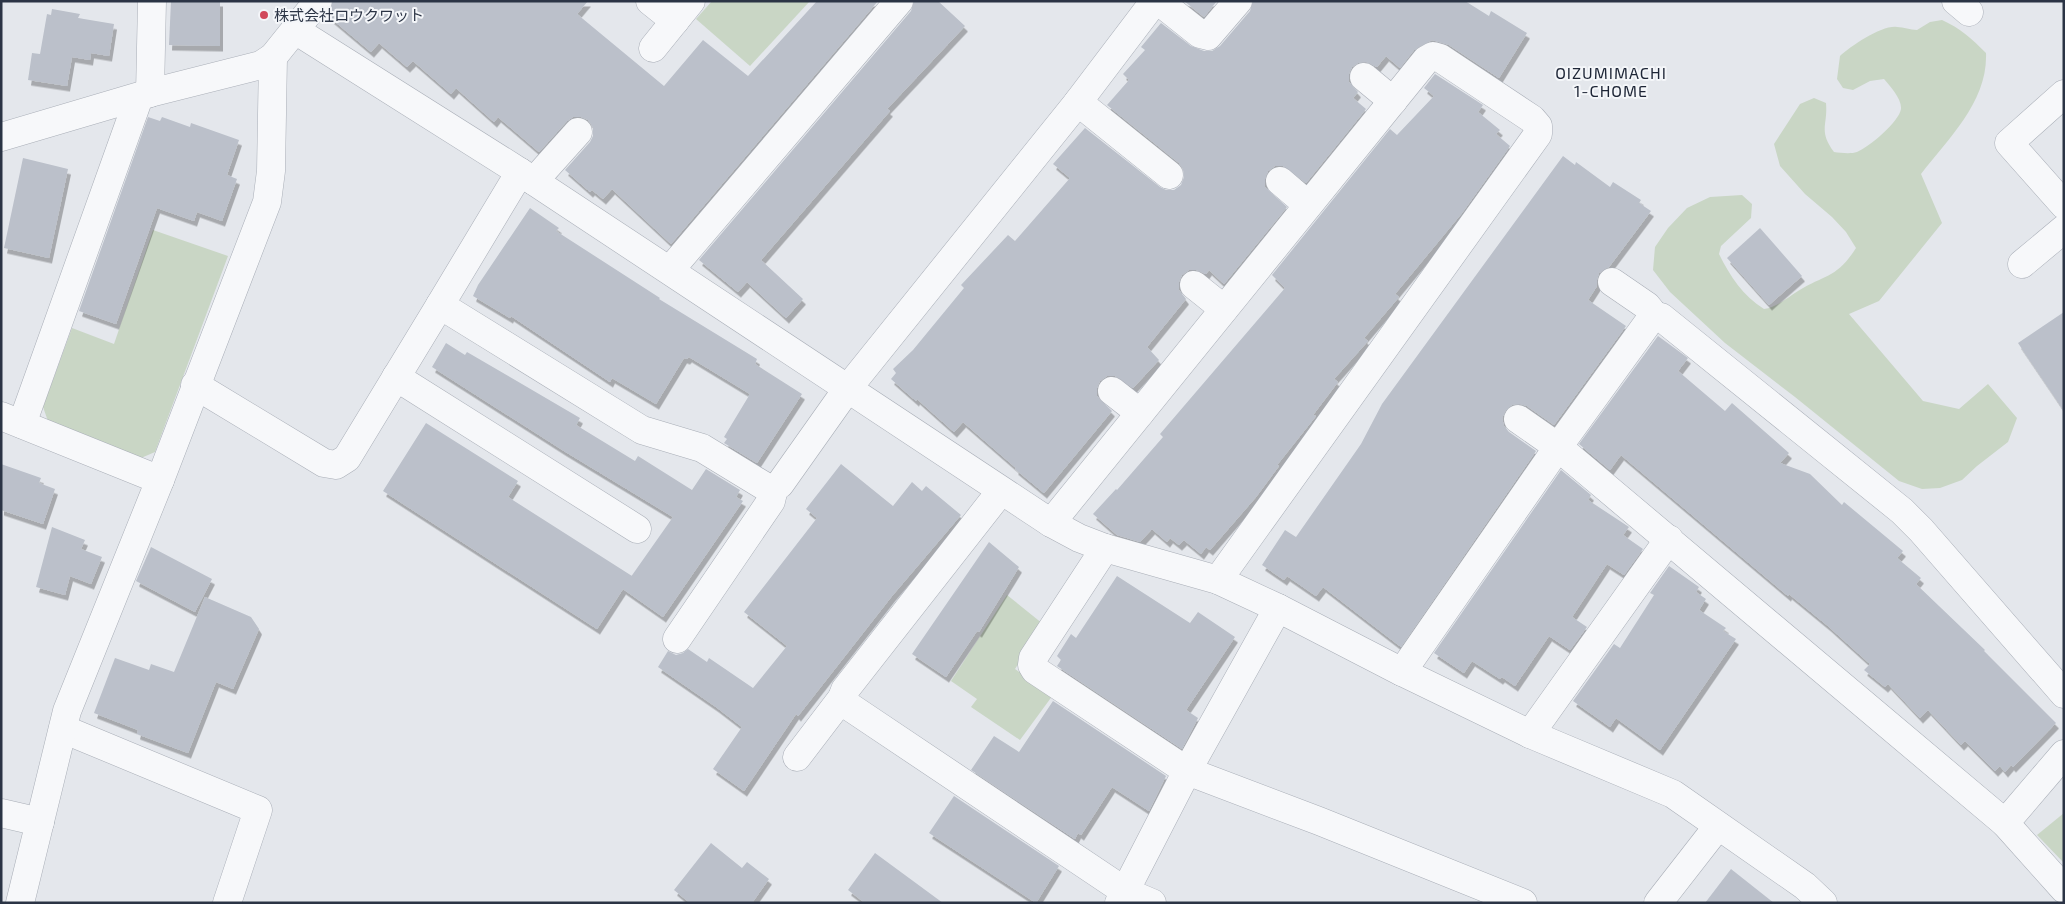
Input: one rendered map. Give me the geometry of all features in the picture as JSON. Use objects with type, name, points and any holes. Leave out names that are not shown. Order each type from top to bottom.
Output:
[{"type":"street","points":[[152,1],[144,95],[12,420],[160,480]]},
{"type":"street","points":[[1,137],[144,95],[261,65],[273,57],[318,1]]},
{"type":"street","points":[[650,1],[683,11],[653,48]]},
{"type":"street","points":[[670,270],[899,1]]},
{"type":"street","points":[[677,639],[770,501],[774,488],[780,484],[848,388],[1078,102],[1150,8],[1153,1],[1161,3],[1200,34],[1208,36],[1238,1]]},
{"type":"street","points":[[295,30],[527,176],[1051,523],[1079,538],[1106,548],[1218,580],[1530,734],[1673,794],[1805,886],[1823,903]]},
{"type":"street","points":[[1051,523],[1426,60],[1433,56],[1440,58],[1532,119],[1538,126],[1538,134],[1218,580]]},
{"type":"street","points":[[20,903],[67,711],[160,480],[267,202],[271,171],[273,57]]},
{"type":"street","points":[[1364,78],[1393,101]]},
{"type":"street","points":[[2064,94],[2009,143],[2064,205]]},
{"type":"street","points":[[1078,102],[1169,175]]},
{"type":"street","points":[[195,385],[324,463],[336,465],[347,458],[440,305],[527,176],[578,132]]},
{"type":"street","points":[[1280,181],[1308,205]]},
{"type":"street","points":[[2022,264],[2064,229]]},
{"type":"street","points":[[1612,282],[1647,306],[1655,316],[1661,317],[1902,511],[1921,530],[2064,694]]},
{"type":"street","points":[[1194,284],[1224,309]]},
{"type":"street","points":[[440,305],[642,430],[702,448],[766,487],[774,488]]},
{"type":"street","points":[[1402,672],[1558,447],[1650,320],[1655,316]]},
{"type":"street","points":[[396,377],[637,529]]},
{"type":"street","points":[[1112,391],[1140,413]]},
{"type":"street","points":[[1518,420],[1558,447],[2005,823],[2064,889]]},
{"type":"street","points":[[797,757],[842,698],[845,690],[1001,491]]},
{"type":"street","points":[[1530,734],[1669,539]]},
{"type":"street","points":[[1106,548],[1033,658],[1032,665],[1035,670],[1187,771],[1523,903]]},
{"type":"street","points":[[1122,897],[1187,771],[1278,608]]},
{"type":"street","points":[[842,698],[847,705],[1122,897],[1152,903]]},
{"type":"street","points":[[63,729],[258,810],[227,903]]},
{"type":"street","points":[[2005,823],[2064,754]]},
{"type":"street","points":[[1,813],[40,822]]},
{"type":"street","points":[[1658,903],[1718,826]]},
{"type":"green space","points":[[712,1],[810,1],[750,66],[696,19]]},
{"type":"green space","points":[[1942,20],[1965,34],[1986,53],[1985,71],[1974,103],[1954,133],[1921,174],[1942,223],[1879,301],[1849,314],[1923,401],[1959,409],[1988,384],[2017,418],[2008,442],[1962,480],[1940,488],[1922,489],[1899,481],[1725,343],[1670,292],[1653,270],[1655,247],[1668,228],[1687,208],[1710,197],[1742,195],[1752,204],[1751,218],[1721,246],[1719,254],[1738,285],[1756,304],[1764,309],[1782,302],[1843,265],[1856,248],[1846,232],[1805,194],[1780,166],[1774,144],[1800,104],[1814,98],[1826,103],[1825,133],[1829,145],[1834,152],[1855,153],[1869,145],[1883,134],[1895,120],[1901,109],[1900,101],[1884,79],[1870,81],[1853,90],[1843,88],[1837,79],[1840,56],[1851,47],[1883,29],[1897,27],[1917,30],[1930,22]]},
{"type":"green space","points":[[153,230],[228,256],[155,452],[141,458],[49,424],[43,407],[72,328],[114,344]]},
{"type":"green space","points":[[1007,595],[1043,624],[1015,669],[1053,695],[1020,740],[971,707],[977,699],[951,681]]},
{"type":"green space","points":[[2064,813],[2064,863],[2037,835]]},
{"type":"building","points":[[171,1],[220,1],[220,46],[169,45]]},
{"type":"building","points":[[333,1],[588,1],[577,14],[664,86],[703,40],[748,76],[817,1],[878,1],[671,244],[612,189],[603,199],[592,190],[590,192],[565,170],[593,136],[593,127],[588,120],[581,117],[573,117],[567,121],[539,152],[498,117],[494,122],[456,88],[451,94],[413,61],[407,67],[379,43],[371,52],[327,15]]},
{"type":"building","points":[[914,1],[938,1],[965,26],[887,109],[890,111],[761,260],[803,299],[786,318],[747,282],[738,292],[699,260],[911,11]]},
{"type":"building","points":[[1184,1],[1217,1],[1204,17]]},
{"type":"building","points":[[1253,1],[1465,1],[1489,16],[1491,11],[1527,33],[1499,78],[1449,45],[1432,40],[1414,50],[1400,68],[1386,56],[1377,67],[1366,62],[1358,63],[1352,67],[1349,74],[1349,82],[1358,92],[1353,98],[1366,109],[1306,183],[1283,166],[1275,166],[1268,171],[1265,187],[1287,207],[1224,284],[1209,270],[1206,274],[1196,270],[1189,270],[1182,275],[1179,282],[1179,290],[1186,299],[1147,347],[1159,360],[1133,388],[1115,376],[1107,376],[1100,381],[1097,388],[1097,396],[1112,411],[1044,493],[963,422],[954,432],[917,399],[916,401],[891,379],[896,373],[893,369],[913,350],[964,288],[961,285],[1008,235],[1015,241],[1070,178],[1053,164],[1085,128],[1160,187],[1166,190],[1174,190],[1181,185],[1184,177],[1183,169],[1179,163],[1107,105],[1129,80],[1123,74],[1145,50],[1141,47],[1161,23],[1191,46],[1204,51],[1212,51],[1220,46],[1250,11]]},
{"type":"building","points":[[52,9],[80,14],[78,18],[114,24],[109,56],[91,53],[90,60],[72,57],[67,86],[28,80],[32,53],[40,54],[47,14],[51,15]]},
{"type":"building","points":[[1435,74],[1483,105],[1478,112],[1500,130],[1496,134],[1510,146],[1462,213],[1395,294],[1399,297],[1364,338],[1368,341],[1334,379],[1338,382],[1313,415],[1316,416],[1277,465],[1279,466],[1256,497],[1210,550],[1206,547],[1201,554],[1184,540],[1179,545],[1170,538],[1167,542],[1152,529],[1140,542],[1117,535],[1093,514],[1117,490],[1163,437],[1160,434],[1285,288],[1272,275],[1390,129],[1397,135],[1434,96],[1424,88]]},
{"type":"building","points":[[148,117],[160,121],[162,117],[190,127],[191,123],[239,140],[227,175],[237,179],[222,221],[197,212],[194,221],[157,208],[116,324],[79,311]]},
{"type":"building","points":[[1563,156],[1575,165],[1576,162],[1610,187],[1613,182],[1641,200],[1639,203],[1651,211],[1609,267],[1599,273],[1597,286],[1588,300],[1626,326],[1554,425],[1527,406],[1520,404],[1512,405],[1506,410],[1502,418],[1504,426],[1509,432],[1536,451],[1401,647],[1323,587],[1316,596],[1287,576],[1284,580],[1262,565],[1285,530],[1296,537],[1361,444],[1382,404]]},
{"type":"building","points":[[23,158],[68,169],[49,258],[4,248]]},
{"type":"building","points":[[530,208],[559,228],[556,231],[659,299],[757,359],[755,364],[802,394],[757,463],[724,443],[727,439],[724,437],[750,394],[689,357],[687,359],[684,358],[656,404],[612,378],[610,382],[511,316],[510,318],[473,296],[478,285]]},
{"type":"building","points":[[1760,228],[1802,276],[1769,305],[1727,258]]},
{"type":"building","points":[[2064,312],[2064,411],[2018,343]]},
{"type":"building","points":[[1658,336],[1688,358],[1678,371],[1725,411],[1732,403],[1789,453],[1780,463],[1810,474],[1842,505],[1844,502],[1903,551],[1897,558],[1921,578],[1916,584],[1985,650],[2056,723],[2013,767],[2011,765],[2005,772],[2000,766],[1995,771],[1965,741],[1961,745],[1928,710],[1920,718],[1888,684],[1885,687],[1864,670],[1870,664],[1828,626],[1789,594],[1788,596],[1621,455],[1610,470],[1579,444]]},
{"type":"building","points":[[446,343],[465,355],[467,352],[580,418],[576,425],[635,461],[638,456],[692,490],[706,469],[740,490],[736,497],[743,501],[663,617],[623,589],[597,629],[383,491],[426,423],[518,481],[508,497],[632,576],[673,517],[564,451],[432,367]]},
{"type":"building","points":[[1,464],[41,478],[39,483],[55,489],[43,524],[1,510]]},
{"type":"building","points":[[841,464],[893,506],[912,482],[922,491],[926,486],[961,515],[892,596],[798,716],[796,714],[744,791],[713,769],[742,727],[658,667],[668,651],[676,655],[688,649],[707,662],[709,658],[753,688],[787,646],[744,612],[817,518],[806,509]]},
{"type":"building","points":[[1561,470],[1591,495],[1588,500],[1629,527],[1623,535],[1643,549],[1624,575],[1607,564],[1572,617],[1587,627],[1570,650],[1549,636],[1515,686],[1472,661],[1464,673],[1434,653]]},
{"type":"building","points":[[52,527],[85,540],[81,549],[102,557],[91,584],[70,576],[65,595],[36,587]]},
{"type":"building","points":[[989,542],[1019,567],[979,632],[977,631],[946,677],[912,654]]},
{"type":"building","points":[[151,547],[212,579],[195,612],[136,581]]},
{"type":"building","points":[[1669,566],[1699,587],[1696,592],[1706,599],[1699,610],[1726,628],[1723,631],[1736,639],[1660,750],[1616,718],[1610,727],[1573,701],[1614,644],[1620,648],[1654,595],[1650,593]]},
{"type":"building","points":[[1117,576],[1190,623],[1198,612],[1235,637],[1186,710],[1198,718],[1182,749],[1057,666],[1061,660],[1057,656],[1071,634],[1076,638]]},
{"type":"building","points":[[205,597],[251,617],[259,629],[233,689],[216,682],[188,753],[137,734],[138,730],[94,713],[115,658],[149,670],[151,664],[174,672]]},
{"type":"building","points":[[1053,701],[1166,776],[1149,811],[1112,787],[1081,835],[1078,833],[1075,839],[971,770],[994,736],[1019,752]]},
{"type":"building","points":[[954,796],[1059,866],[1036,903],[929,833]]},
{"type":"building","points":[[711,843],[742,868],[747,862],[769,879],[752,903],[690,903],[674,890]]},
{"type":"building","points":[[875,853],[943,903],[865,903],[848,890]]},
{"type":"building","points":[[1731,869],[1774,903],[1705,903]]},
{"type":"place","name":"株式会社ロウクワット","points":[[264,15]]},
{"type":"district","name":"OIZUMIMACHI 1-CHOME","points":[[1611,81]]}]
